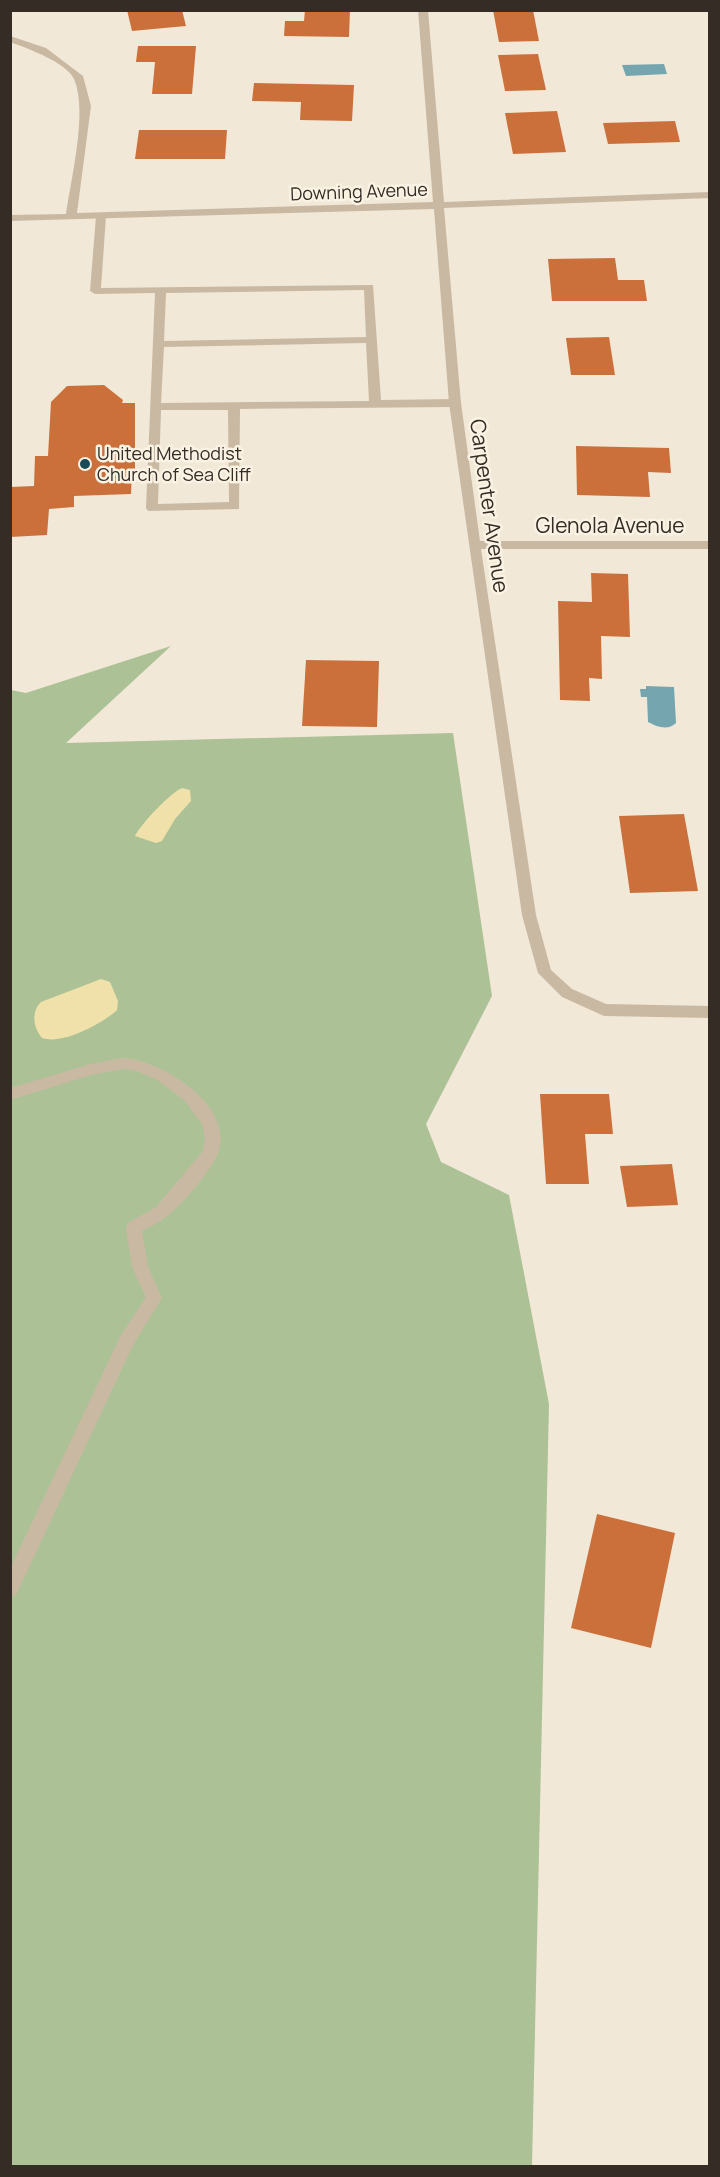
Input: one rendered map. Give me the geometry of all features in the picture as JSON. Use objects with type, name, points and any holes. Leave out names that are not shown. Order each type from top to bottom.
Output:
[{"type":"street","name":"Carpenter Avenue","points":[[423,10],[455,403],[529,915],[545,973],[567,993],[604,1010],[710,1012]]},
{"type":"street","points":[[10,39],[43,50],[78,76],[86,106],[71,216]]},
{"type":"street","name":"Downing Avenue","points":[[10,218],[239,213],[710,195]]},
{"type":"street","points":[[101,216],[95,291],[369,288],[375,404]]},
{"type":"street","points":[[161,290],[152,508],[235,506],[234,406]]},
{"type":"street","points":[[159,344],[372,340]]},
{"type":"street","points":[[155,407],[455,403]]},
{"type":"street","name":"Glenola Avenue","points":[[474,545],[710,546]]},
{"type":"street","points":[[10,1094],[115,1064],[134,1064],[166,1075],[186,1092],[205,1113],[212,1135],[211,1152],[164,1211],[134,1228],[140,1267],[154,1298],[127,1340],[10,1589]]},
{"type":"green space","points":[[171,646],[66,743],[453,733],[492,996],[426,1124],[441,1162],[509,1195],[549,1404],[532,2166],[11,2166],[11,690],[26,693]]},
{"type":"sand","points":[[182,788],[190,790],[191,801],[175,819],[162,841],[156,843],[135,836],[156,809]]},
{"type":"sand","points":[[101,979],[110,982],[118,1001],[117,1010],[102,1021],[71,1036],[60,1039],[42,1038],[34,1020],[41,1002]]},
{"type":"water","points":[[664,64],[667,74],[626,76],[622,65]]},
{"type":"water","points":[[646,686],[674,687],[676,723],[670,727],[662,727],[648,722],[647,697],[641,697],[640,689],[646,689]]},
{"type":"building","points":[[127,10],[182,10],[186,26],[132,31]]},
{"type":"building","points":[[305,10],[350,10],[349,37],[284,36],[285,21],[304,21]]},
{"type":"building","points":[[493,10],[533,10],[539,41],[499,42]]},
{"type":"building","points":[[138,46],[196,46],[192,94],[152,94],[155,62],[136,62]]},
{"type":"building","points":[[538,54],[546,90],[505,91],[498,55]]},
{"type":"building","points":[[254,83],[354,85],[352,121],[300,120],[301,102],[252,101]]},
{"type":"building","points":[[557,111],[566,152],[513,154],[505,113]]},
{"type":"building","points":[[675,121],[680,142],[608,144],[603,123]]},
{"type":"building","points":[[139,130],[227,130],[225,159],[135,159]]},
{"type":"building","points":[[615,258],[618,280],[644,280],[647,301],[552,301],[548,259]]},
{"type":"building","points":[[609,337],[615,375],[571,375],[566,338]]},
{"type":"building","name":"United Methodist Church of Sea Cliff","points":[[104,385],[123,400],[122,403],[135,403],[135,471],[132,471],[131,494],[74,496],[74,507],[49,509],[47,535],[10,537],[10,487],[34,486],[35,456],[48,456],[51,402],[67,386]]},
{"type":"building","points":[[576,446],[669,448],[671,473],[648,472],[650,497],[577,495]]},
{"type":"building","points":[[591,573],[628,574],[630,637],[601,636],[602,679],[589,678],[590,701],[560,700],[558,601],[592,602]]},
{"type":"building","points":[[306,660],[379,661],[377,727],[302,726]]},
{"type":"building","points":[[684,814],[698,891],[630,893],[619,816]]},
{"type":"building","points":[[540,1094],[609,1094],[613,1134],[585,1134],[589,1184],[546,1184]]},
{"type":"building","points":[[672,1164],[678,1205],[627,1207],[620,1166]]},
{"type":"building","points":[[597,1514],[675,1533],[651,1648],[571,1628]]},
{"type":"place","name":"United Methodist Church of Sea Cliff","points":[[85,464]]}]
